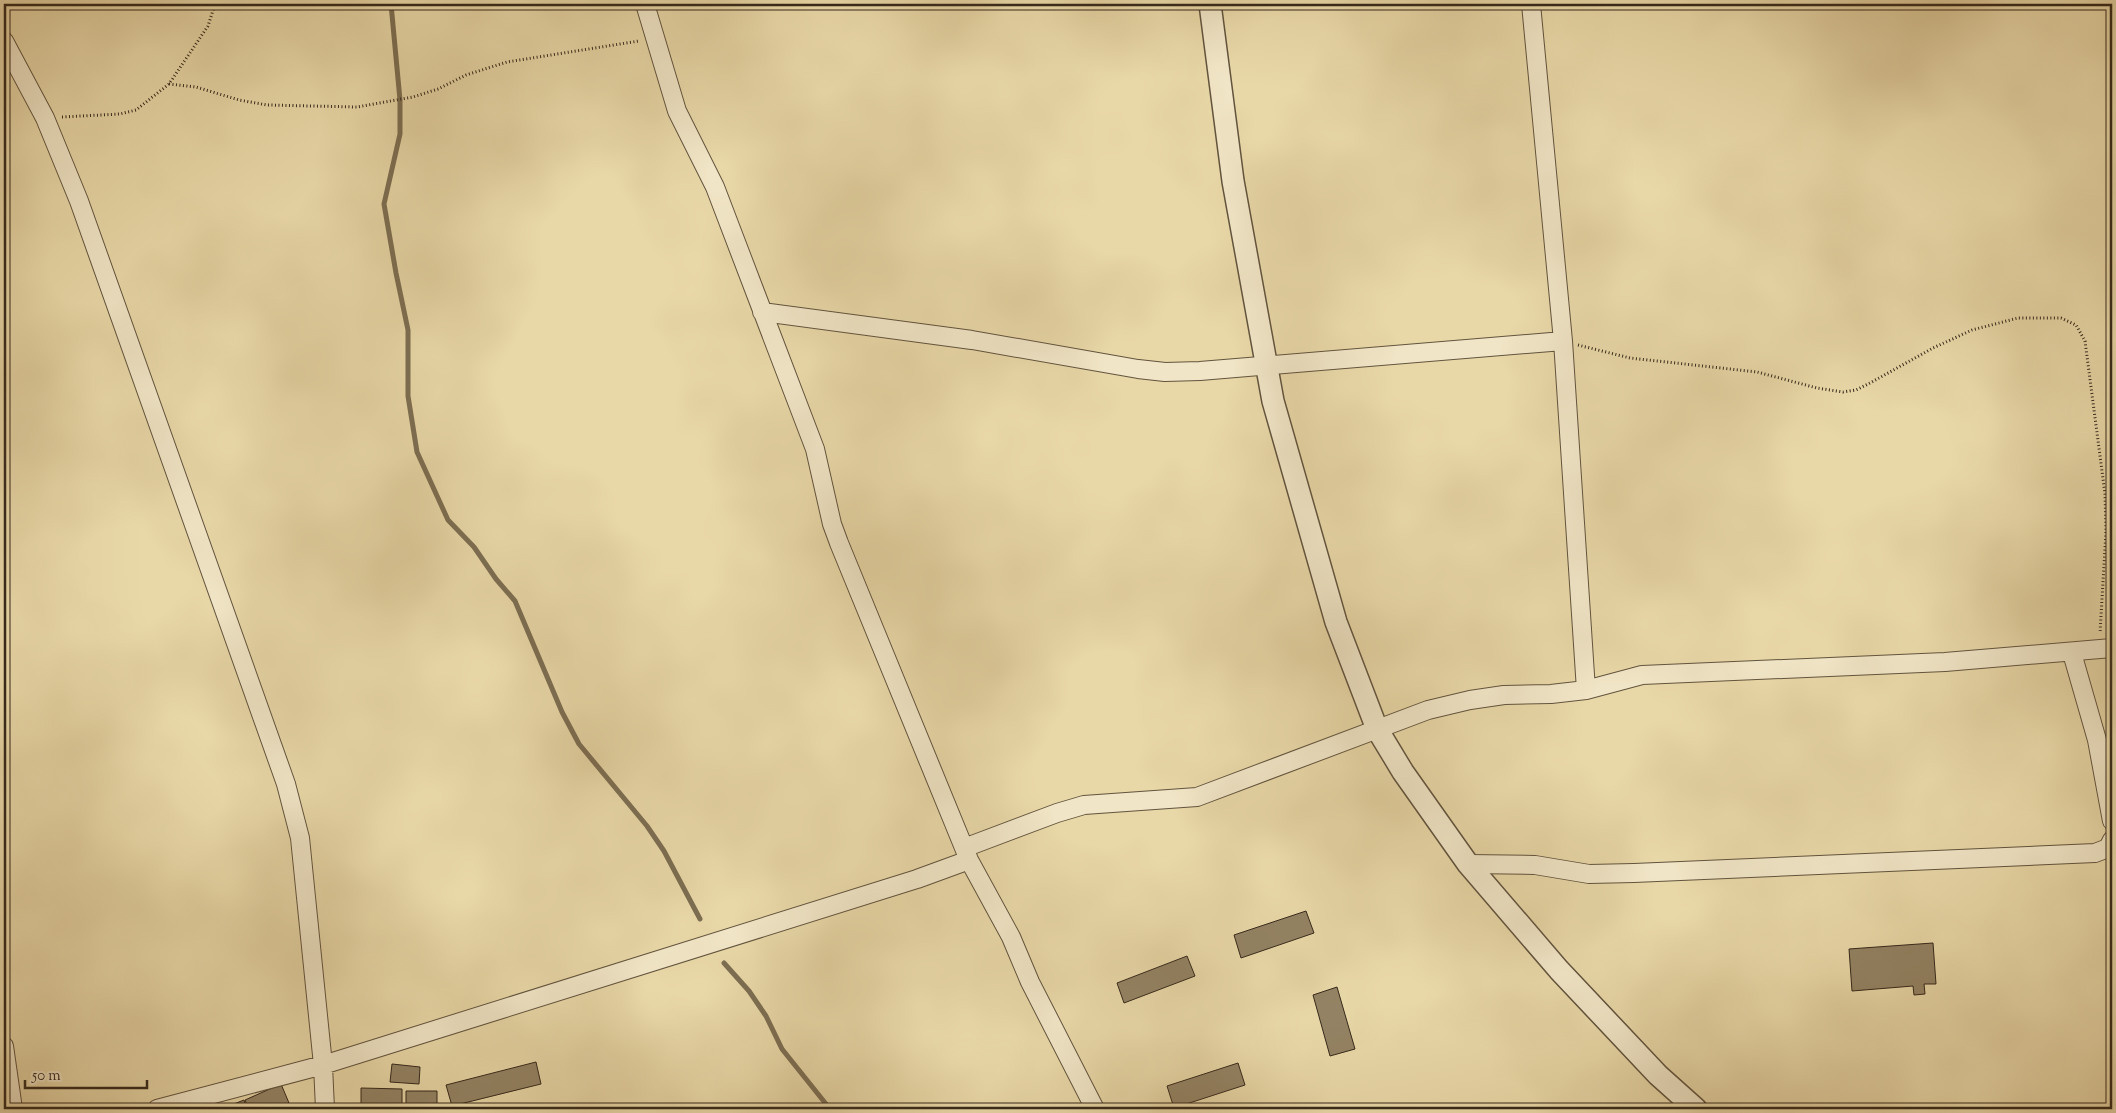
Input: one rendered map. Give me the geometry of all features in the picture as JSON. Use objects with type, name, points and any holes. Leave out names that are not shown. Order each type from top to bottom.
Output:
[{"type":"street","points":[[645,4],[677,111],[716,187],[815,449],[832,524],[839,543],[967,854],[1011,937],[1030,982],[1095,1109]]},
{"type":"street","points":[[1210,4],[1234,180],[1265,365],[1273,401],[1336,622],[1377,730],[1403,772],[1468,864],[1559,970],[1658,1076],[1696,1109]]},
{"type":"street","points":[[1531,4],[1563,341],[1586,690]]},
{"type":"street","points":[[4,41],[45,118],[82,210],[286,784],[300,838],[323,1065],[325,1109]]},
{"type":"street","points":[[762,312],[972,340],[1166,372],[1200,372],[1563,341]]},
{"type":"street","points":[[158,1109],[323,1065],[917,879],[1057,812],[1084,804],[1197,797],[1428,710],[1470,700],[1504,695],[1552,694],[1586,690],[1642,675],[1944,662],[2105,649]]},
{"type":"street","points":[[2072,653],[2098,740],[2112,821]]},
{"type":"street","points":[[1468,864],[1534,865],[1589,874],[1634,873],[2096,853],[2108,848],[2112,840]]},
{"type":"street","points":[[4,1046],[13,1109]]},
{"type":"path","points":[[45,118],[120,114],[136,110],[169,84],[208,26],[215,4]]},
{"type":"path","points":[[169,84],[202,89],[239,100],[267,105],[357,107],[413,98],[438,89],[466,75],[507,62],[654,38]]},
{"type":"path","points":[[1563,341],[1630,358],[1757,372],[1817,388],[1843,392],[1856,390],[1933,348],[1972,330],[2018,318],[2061,318],[2076,325],[2085,341],[2105,494],[2105,649]]},
{"type":"building","points":[[1306,911],[1314,933],[1241,958],[1234,935]]},
{"type":"building","points":[[1933,943],[1936,984],[1924,984],[1925,994],[1914,995],[1913,986],[1852,991],[1849,949]]},
{"type":"building","points":[[1187,956],[1195,976],[1124,1003],[1117,983]]},
{"type":"building","points":[[1337,987],[1355,1049],[1330,1056],[1313,995]]},
{"type":"building","points":[[536,1062],[541,1084],[452,1106],[446,1085]]},
{"type":"building","points":[[1238,1063],[1245,1085],[1174,1108],[1167,1086]]},
{"type":"building","points":[[392,1064],[420,1067],[419,1084],[390,1082]]},
{"type":"building","points":[[281,1084],[289,1103],[274,1109],[249,1109],[245,1100]]},
{"type":"building","points":[[361,1088],[402,1089],[402,1106],[361,1105]]},
{"type":"building","points":[[406,1091],[437,1091],[437,1109],[406,1109]]},
{"type":"building","points":[[244,1100],[247,1109],[221,1109]]},
{"type":"waterway","points":[[391,4],[400,100],[400,134],[384,204],[408,330],[408,396],[417,452],[448,520],[474,547],[496,579],[515,601],[562,712],[579,744],[647,826],[664,851],[700,919]]},
{"type":"waterway","points":[[724,963],[749,991],[766,1016],[782,1049],[830,1109]]}]
